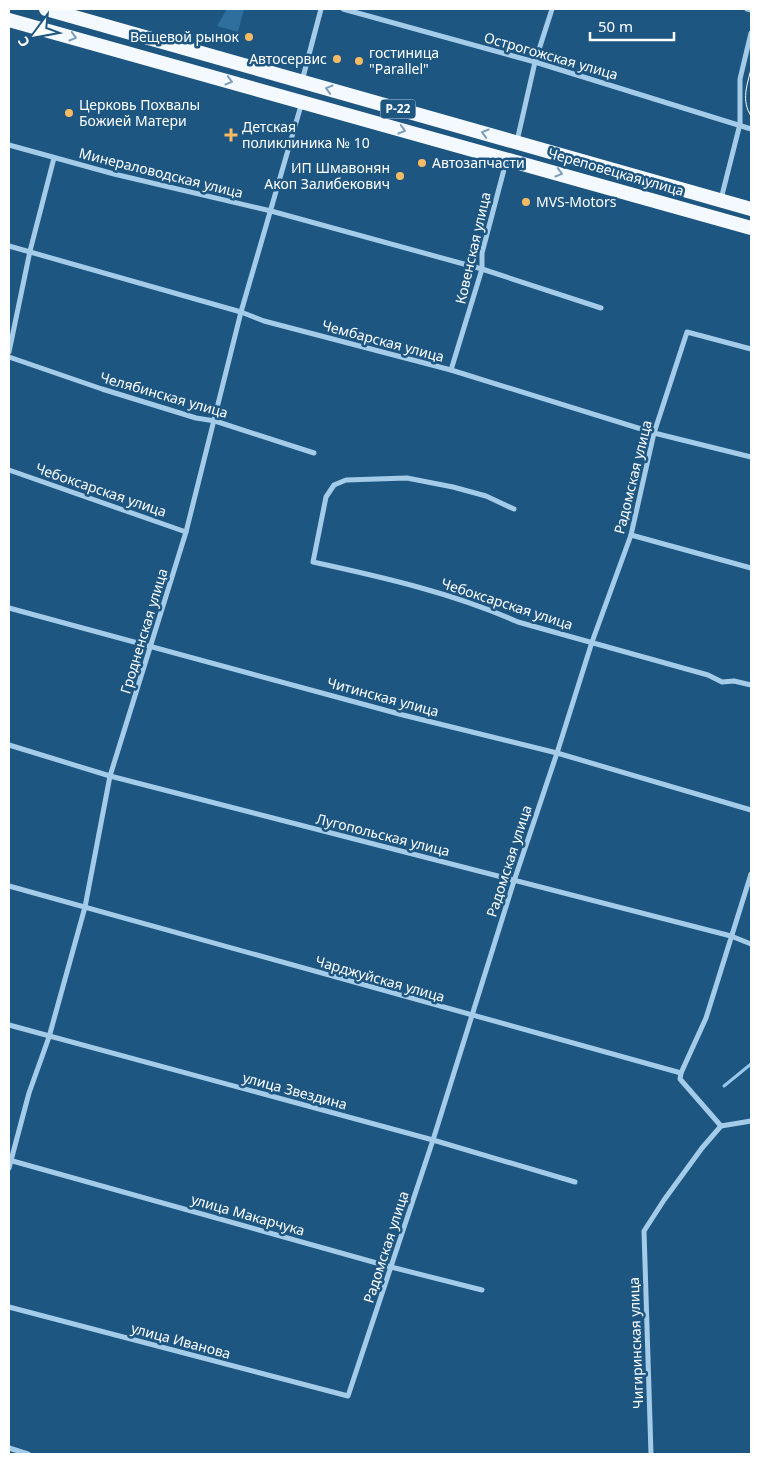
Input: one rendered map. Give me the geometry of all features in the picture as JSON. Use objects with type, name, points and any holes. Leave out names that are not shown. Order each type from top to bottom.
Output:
[{"type":"highway","name":"Череповецкая улица","points":[[46,9],[751,208]]},
{"type":"highway","name":"Череповецкая улица","points":[[9,20],[751,228]]},
{"type":"street","points":[[302,82],[321,9]]},
{"type":"street","name":"Острогожская улица","points":[[343,9],[535,62],[740,124],[751,129]]},
{"type":"street","points":[[517,142],[535,62],[552,9]]},
{"type":"street","points":[[747,9],[751,10]]},
{"type":"street","points":[[721,200],[740,124],[740,79],[751,33]]},
{"type":"street","name":"Гродненская улица","points":[[9,1168],[29,1093],[49,1037],[84,908],[110,776],[186,532],[241,312],[302,102]]},
{"type":"street","name":"Минераловодская улица","points":[[9,145],[123,176],[271,211],[482,269],[601,308]]},
{"type":"street","points":[[9,352],[30,252],[54,158]]},
{"type":"street","name":"Ковенская улица","points":[[452,370],[482,269],[482,253],[506,159]]},
{"type":"street","name":"Чембарская улица","points":[[9,246],[241,312],[264,321],[452,370],[654,433],[751,457]]},
{"type":"street","name":"Радомская улица","points":[[348,1396],[433,1140],[514,880],[592,642],[631,534],[654,433],[687,332],[751,349]]},
{"type":"street","name":"Челябинская улица","points":[[9,356],[102,390],[196,418],[215,421],[314,453]]},
{"type":"street","name":"Чебоксарская улица","points":[[9,470],[186,532]]},
{"type":"street","name":"Чебоксарская улица","points":[[514,509],[486,496],[406,478],[346,480],[334,485],[326,497],[313,562],[392,580],[490,610],[518,622],[708,674],[722,682],[734,680],[751,685]]},
{"type":"street","points":[[631,534],[751,568]]},
{"type":"street","name":"Читинская улица","points":[[9,608],[403,715],[557,753],[751,810]]},
{"type":"street","name":"Лугопольская улица","points":[[9,745],[110,776],[731,936],[751,944]]},
{"type":"street","points":[[751,874],[706,1018],[680,1073],[680,1079],[721,1126],[751,1121]]},
{"type":"street","name":"Чарджуйская улица","points":[[9,886],[680,1073]]},
{"type":"street","name":"улица Звездина","points":[[9,1025],[433,1140],[576,1182]]},
{"type":"street","name":"Чигиринская улица","points":[[651,1454],[644,1231],[702,1148],[721,1126]]},
{"type":"street","name":"улица Макарчука","points":[[10,1160],[391,1267],[482,1290]]},
{"type":"street","name":"улица Иванова","points":[[9,1307],[348,1396]]},
{"type":"street","points":[[9,1448],[28,1454]]},
{"type":"shaded area","points":[[227,9],[244,9],[238,32],[217,26]]},
{"type":"waterway","points":[[724,1086],[751,1064]]},
{"type":"tram line","points":[[751,69],[746,99],[751,116]]},
{"type":"place","name":"Вещевой рынок","points":[[249,37]]},
{"type":"place","name":"Автосервис","points":[[337,59]]},
{"type":"place","name":"гостиница \"Parallel\"","points":[[359,61]]},
{"type":"place","name":"Церковь Похвалы Божией Матери","points":[[69,113]]},
{"type":"place","name":"Детская поликлиника № 10","points":[[231,135]]},
{"type":"place","name":"Автозапчасти","points":[[422,163]]},
{"type":"place","name":"ИП Шмавонян Акоп Залибекович","points":[[400,176]]},
{"type":"place","name":"MVS-Motors","points":[[526,202]]}]
